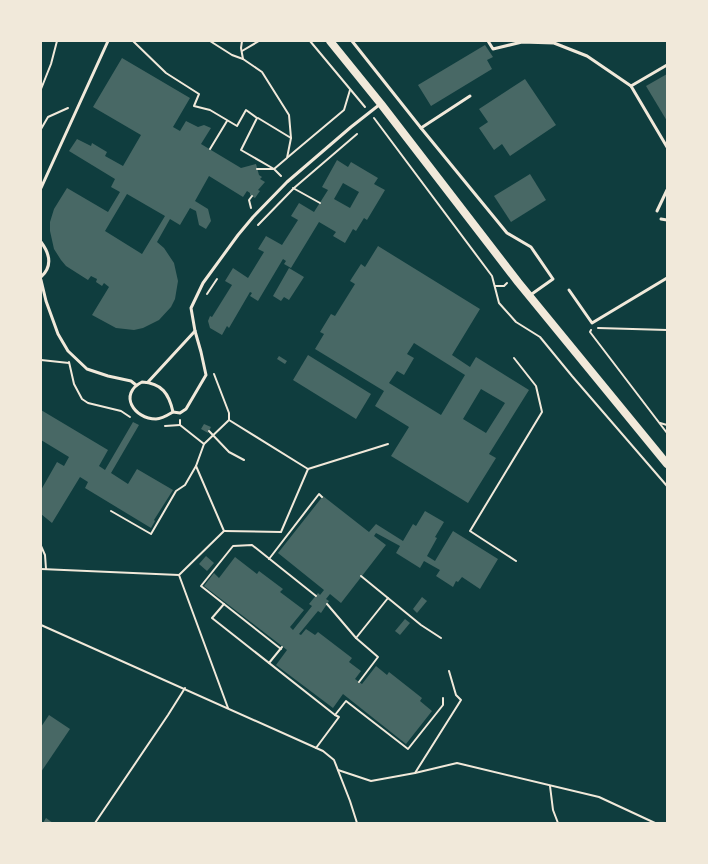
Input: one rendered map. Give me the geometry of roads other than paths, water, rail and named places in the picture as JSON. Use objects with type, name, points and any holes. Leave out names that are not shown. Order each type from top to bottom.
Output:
[{"type":"main road","points":[[330,41],[381,104],[529,296],[667,464]]},
{"type":"lane","points":[[41,188],[108,41]]},
{"type":"lane","points":[[352,41],[421,128],[507,232],[531,247],[553,279],[529,296]]},
{"type":"lane","points":[[488,41],[493,49],[522,42],[554,43],[587,56],[631,86],[667,147]]},
{"type":"lane","points":[[631,86],[667,65]]},
{"type":"lane","points":[[421,128],[470,96]]},
{"type":"lane","points":[[173,412],[168,394],[162,389],[148,382],[142,382],[136,385],[131,391],[130,404],[141,415],[150,418],[157,419],[173,412],[180,413],[186,409],[206,375],[191,308],[203,283],[238,235],[253,217],[287,182],[381,104]]},
{"type":"lane","points":[[657,210],[667,190]]},
{"type":"lane","points":[[662,219],[667,220]]},
{"type":"lane","points":[[41,242],[50,260],[47,271],[41,278],[46,300],[58,334],[68,351],[87,369],[108,376],[131,381],[136,385]]},
{"type":"lane","points":[[569,290],[592,323],[667,278]]},
{"type":"lane","points":[[148,382],[195,331]]}]
